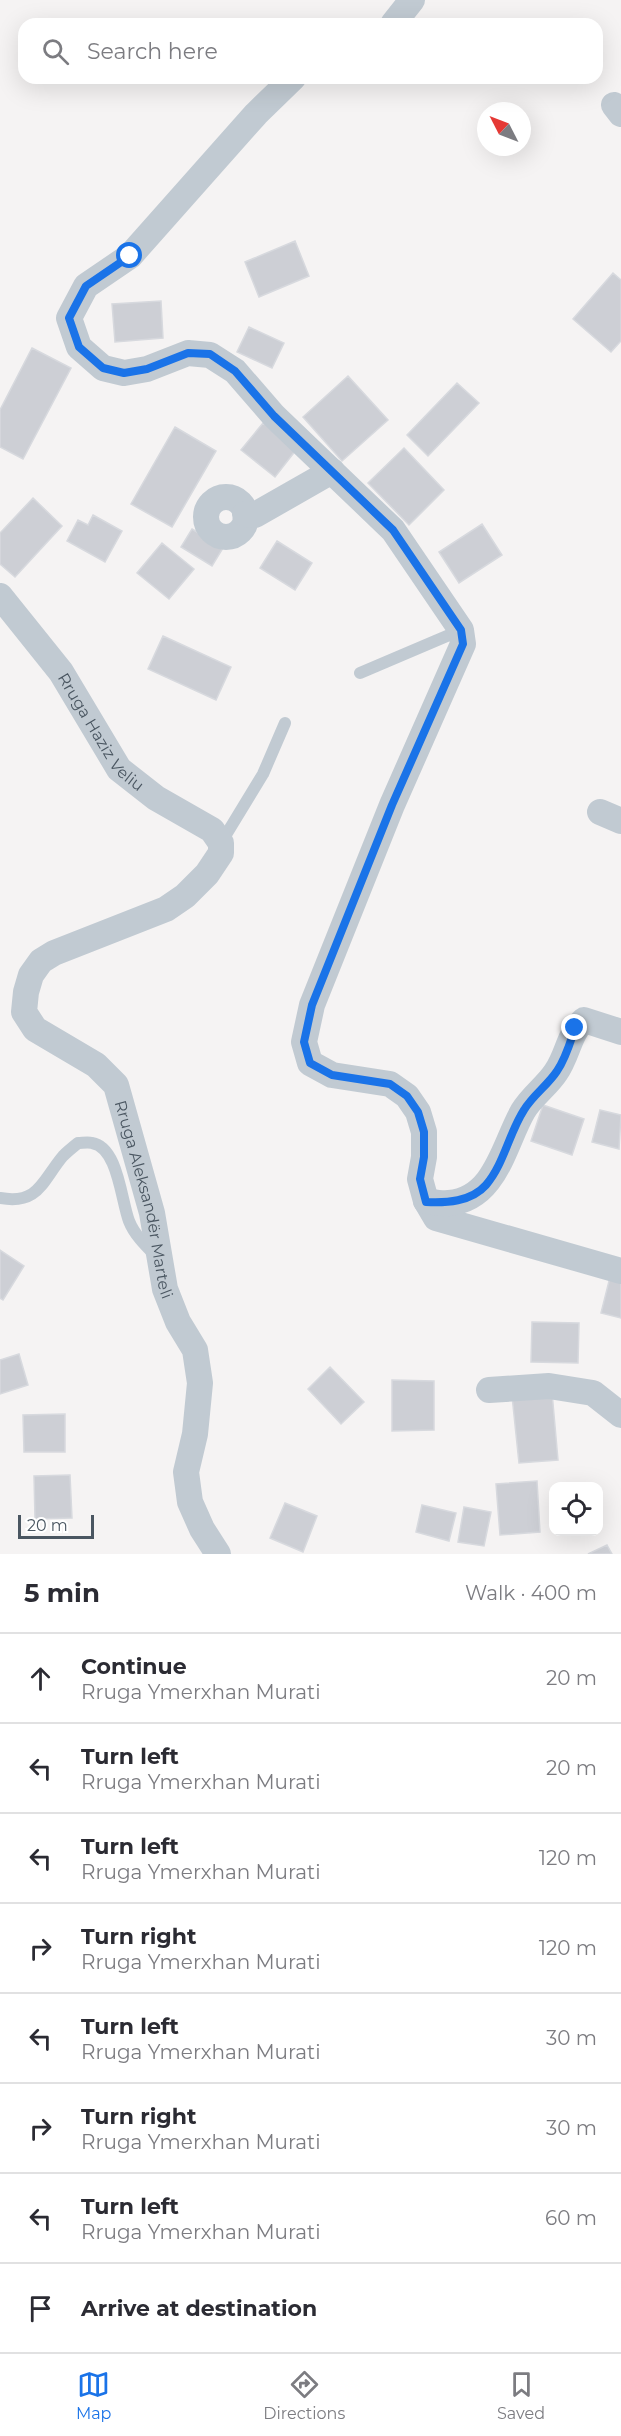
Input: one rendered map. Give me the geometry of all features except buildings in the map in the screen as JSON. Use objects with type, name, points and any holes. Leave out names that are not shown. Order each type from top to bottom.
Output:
[{"type":"street","points":[[398,18],[412,0]]},
{"type":"street","points":[[287,84],[256,114],[130,256],[86,286],[69,318],[79,347],[103,368],[124,373],[147,369],[188,353],[210,354],[235,371],[274,416],[393,530],[461,630],[463,644],[392,805],[317,994],[304,1042],[310,1063],[332,1075],[390,1084],[407,1096],[418,1112],[424,1132],[424,1157],[420,1179],[426,1202],[436,1218],[621,1271]]},
{"type":"street","points":[[245,514],[255,516],[332,471]]},
{"type":"street","name":"Rruga Haziz Veliu","points":[[1,598],[60,672],[119,769],[156,798],[212,830],[221,843]]},
{"type":"street","name":"Rruga Aleksandër Marteli","points":[[218,1554],[202,1529],[190,1502],[186,1472],[195,1434],[200,1383],[195,1350],[178,1322],[165,1289],[152,1214],[116,1085],[96,1065],[35,1029],[24,1012],[26,992],[35,968],[47,957],[176,903],[207,874],[221,853],[221,843]]},
{"type":"street","points":[[426,1202],[450,1203],[474,1195],[486,1185],[524,1110],[556,1072],[568,1051],[575,1028],[584,1020],[621,1032]]},
{"type":"street","points":[[489,1390],[549,1386],[593,1393],[621,1414]]},
{"type":"lane","points":[[360,673],[461,630]]},
{"type":"lane","points":[[221,843],[263,774],[285,723]]},
{"type":"lane","points":[[0,1198],[16,1201],[35,1194],[63,1157],[78,1143],[94,1143],[106,1151],[115,1168],[129,1222],[144,1244],[160,1260]]},
{"type":"route","points":[[130,256],[86,286],[69,318],[79,347],[103,368],[124,373],[147,369],[188,353],[210,354],[235,371],[274,416],[393,530],[461,630],[463,644],[392,805],[312,1005],[304,1042],[310,1063],[332,1075],[390,1084],[407,1096],[418,1112],[424,1132],[424,1157],[420,1179],[426,1202],[450,1203],[474,1195],[486,1185],[524,1110],[556,1072],[568,1051],[575,1028]]}]
